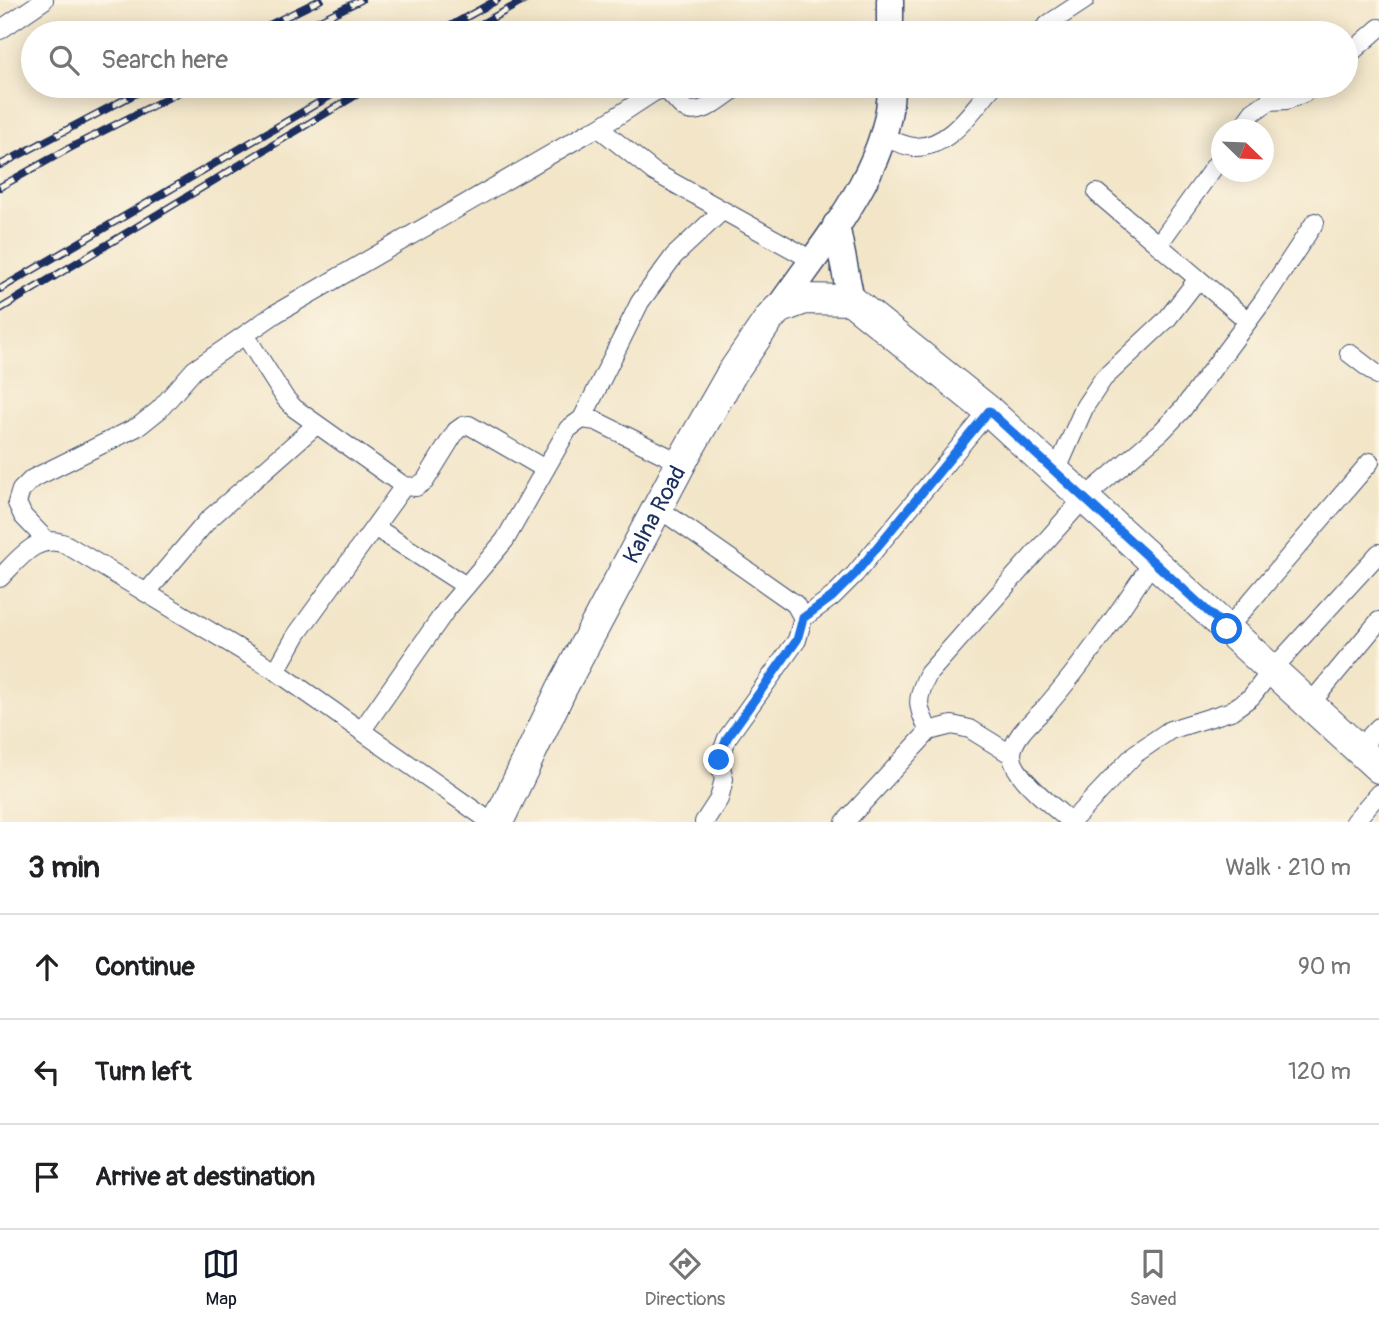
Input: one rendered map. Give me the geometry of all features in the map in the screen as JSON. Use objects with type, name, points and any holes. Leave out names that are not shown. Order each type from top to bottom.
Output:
[{"type":"main road","points":[[778,309],[805,299],[851,300],[989,411],[1369,758]]},
{"type":"main road","name":"Kalna Road","points":[[498,822],[562,688],[681,463],[732,373],[778,309]]},
{"type":"street","points":[[0,30],[44,0]]},
{"type":"street","points":[[890,0],[890,21]]},
{"type":"street","points":[[1056,21],[1085,0]]},
{"type":"street","points":[[1358,46],[1379,28]]},
{"type":"street","points":[[48,542],[23,516],[16,503],[21,490],[32,479],[139,426],[159,410],[194,370],[245,335],[321,287],[600,128],[645,98]]},
{"type":"street","points":[[675,98],[681,106],[691,111],[699,111],[720,98]]},
{"type":"street","name":"Kalna Road","points":[[778,309],[865,178],[883,137],[889,98]]},
{"type":"street","points":[[883,137],[912,147],[931,145],[955,131],[983,98]]},
{"type":"street","points":[[1247,119],[1252,112],[1269,101],[1292,98]]},
{"type":"street","points":[[600,128],[654,172],[812,260]]},
{"type":"street","points":[[1158,245],[1211,171]]},
{"type":"street","points":[[1097,193],[1248,321]]},
{"type":"street","points":[[362,730],[446,610],[505,540],[568,429],[582,419],[640,302],[674,256],[722,211]]},
{"type":"street","points":[[929,731],[919,712],[918,695],[928,674],[1084,498],[1161,432],[1182,410],[1248,321],[1315,222]]},
{"type":"street","points":[[836,225],[851,300]]},
{"type":"street","points":[[1056,472],[1085,406],[1103,379],[1167,319],[1198,279]]},
{"type":"street","points":[[245,335],[285,398],[316,425],[404,486],[416,487],[425,481],[456,431],[469,425],[545,469]]},
{"type":"street","points":[[1349,354],[1379,376]]},
{"type":"street","points":[[704,822],[719,799],[723,779],[719,760],[727,738],[797,640],[803,618],[832,597],[855,574],[989,411]]},
{"type":"street","points":[[582,419],[596,421],[681,463]]},
{"type":"street","points":[[146,593],[208,520],[316,425]]},
{"type":"street","points":[[1227,629],[1370,462]]},
{"type":"street","points":[[276,671],[297,634],[404,486]]},
{"type":"street","points":[[658,508],[795,604],[803,618]]},
{"type":"street","points":[[376,528],[466,586]]},
{"type":"street","points":[[0,578],[31,547],[59,541],[276,671],[491,822]]},
{"type":"street","points":[[1153,561],[1089,654],[1017,740],[1012,755],[1017,773],[1071,822],[1135,754],[1170,730],[1231,710],[1251,697],[1272,670],[1379,553]]},
{"type":"street","points":[[1310,704],[1379,621]]},
{"type":"street","points":[[845,822],[929,731],[951,725],[970,729],[1012,755]]},
{"type":"street","points":[[1369,758],[1379,727]]},
{"type":"street","points":[[1354,822],[1379,793]]},
{"type":"railway","points":[[277,21],[320,0]]},
{"type":"railway","points":[[318,21],[361,0]]},
{"type":"railway","points":[[459,21],[497,0]]},
{"type":"railway","points":[[487,21],[525,0]]},
{"type":"railway","points":[[0,165],[127,98]]},
{"type":"railway","points":[[0,187],[168,98]]},
{"type":"railway","points":[[0,289],[326,98]]},
{"type":"railway","points":[[0,309],[351,98]]},
{"type":"route","points":[[719,760],[727,738],[797,640],[803,618],[832,597],[855,574],[989,411],[1227,629]]}]
